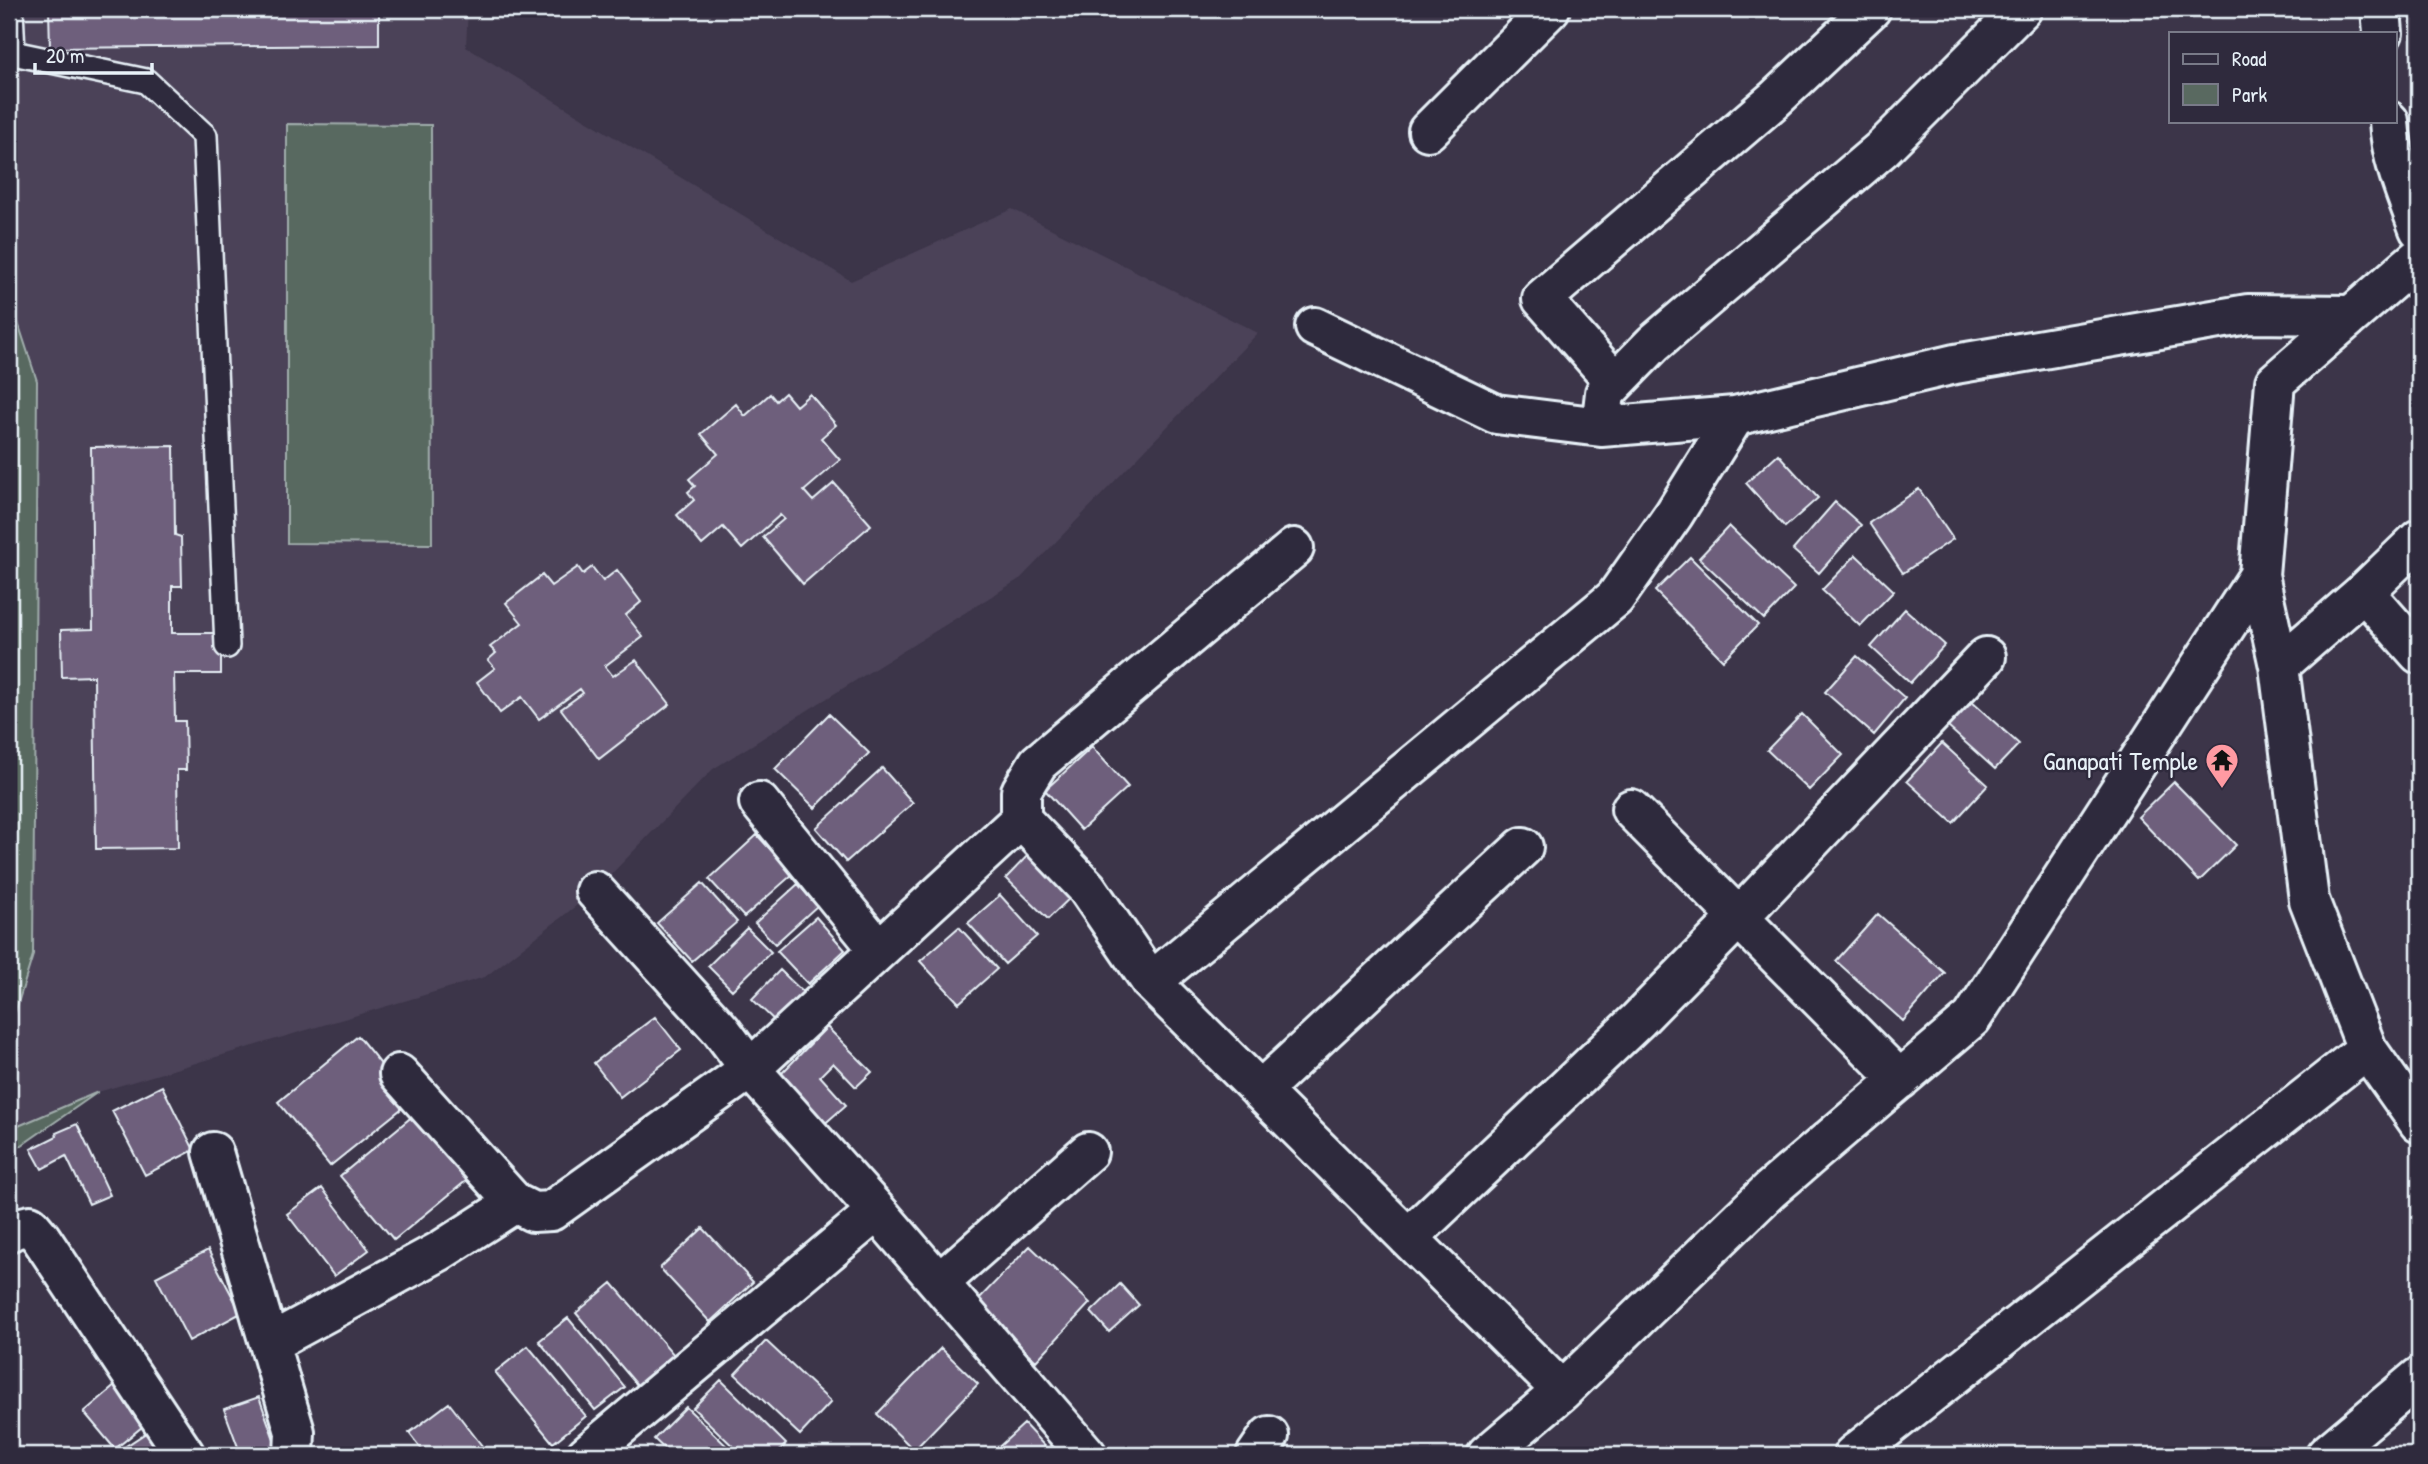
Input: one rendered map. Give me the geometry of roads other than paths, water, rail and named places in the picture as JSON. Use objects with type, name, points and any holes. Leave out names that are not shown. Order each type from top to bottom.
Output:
[{"type":"street","points":[[1427,131],[1550,9]]},
{"type":"street","points":[[1615,382],[1542,299],[1774,100],[1871,9]]},
{"type":"street","points":[[1601,427],[1605,393],[1654,343],[1882,149],[2022,9]]},
{"type":"street","points":[[2381,9],[2383,32]]},
{"type":"street","points":[[2389,122],[2396,167],[2419,229]]},
{"type":"street","points":[[2419,257],[2275,382],[2259,575],[2279,666],[2309,900],[2367,1049],[2419,1124]]},
{"type":"street","points":[[1315,327],[1496,414],[1601,427],[1735,416],[1955,364],[2248,314],[2352,315]]},
{"type":"street","points":[[1152,982],[1615,598],[1674,514],[1735,416]]},
{"type":"street","points":[[2279,666],[2364,592],[2419,538]]},
{"type":"street","points":[[1294,548],[1038,763],[1021,791],[1021,819],[1087,888],[1152,982],[1562,1391]]},
{"type":"street","points":[[1487,1455],[1562,1391],[1770,1190],[1972,1018],[2259,575]]},
{"type":"street","points":[[2364,592],[2419,654]]},
{"type":"street","points":[[1408,1238],[1638,1020],[1986,657]]},
{"type":"street","points":[[759,802],[879,950]]},
{"type":"street","points":[[1630,809],[1900,1080]]},
{"type":"street","points":[[399,1074],[515,1203],[533,1212],[551,1211],[750,1069],[1021,819]]},
{"type":"street","points":[[1260,1091],[1523,848]]},
{"type":"street","points":[[595,891],[722,1030],[750,1069],[877,1211],[1087,1455]]},
{"type":"street","points":[[1853,1455],[2367,1049]]},
{"type":"street","points":[[213,1152],[295,1432],[294,1455]]},
{"type":"street","points":[[939,1283],[1088,1152]]},
{"type":"street","points":[[270,1343],[440,1251],[515,1203]]},
{"type":"street","points":[[586,1455],[877,1211]]},
{"type":"street","points":[[9,1233],[30,1225],[41,1238],[185,1455]]},
{"type":"street","points":[[2326,1455],[2419,1377]]},
{"type":"lane","points":[[11,9],[11,53],[146,81],[205,136],[227,646]]},
{"type":"place","name":"Ganapati Temple","points":[[2222,790]]}]
